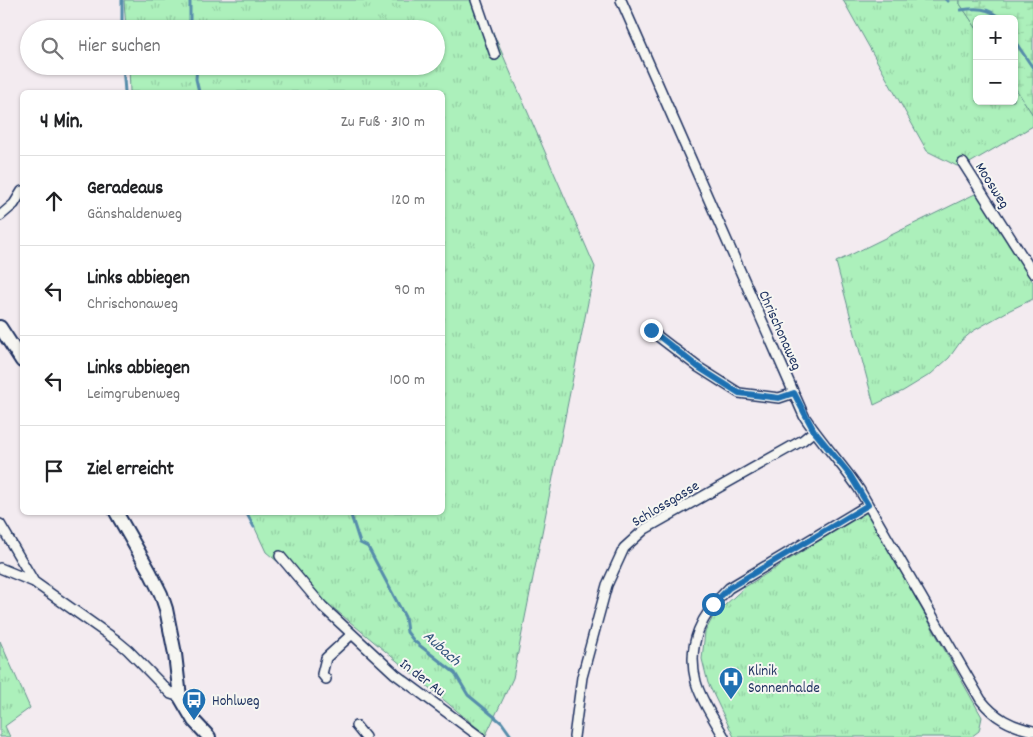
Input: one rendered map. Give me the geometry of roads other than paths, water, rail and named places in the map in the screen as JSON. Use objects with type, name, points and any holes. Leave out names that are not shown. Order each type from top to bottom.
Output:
[{"type":"street","points":[[476,0],[495,55]]},
{"type":"street","name":"Chrischonaweg","points":[[621,0],[794,393],[814,431],[850,475],[981,700],[990,712],[1002,720],[1014,726],[1033,731]]},
{"type":"street","name":"Moosweg","points":[[963,163],[1033,273]]},
{"type":"street","points":[[0,216],[14,204],[20,194]]},
{"type":"street","points":[[0,327],[20,358]]},
{"type":"street","points":[[651,330],[698,367],[739,393],[779,398],[794,393]]},
{"type":"street","name":"Schlossgasse","points":[[574,737],[582,677],[607,585],[624,548],[645,529],[803,440],[814,431]]},
{"type":"street","points":[[724,737],[696,683],[693,664],[696,638],[702,619],[717,599],[729,588],[868,505]]},
{"type":"street","points":[[118,515],[150,572],[166,609],[180,696],[194,721],[210,737]]},
{"type":"street","points":[[0,524],[34,582]]},
{"type":"street","name":"In der Au","points":[[280,556],[323,607],[395,674],[480,737]]},
{"type":"street","points":[[0,568],[34,582],[116,640],[171,694],[180,696]]},
{"type":"street","points":[[326,679],[322,674],[326,658],[352,634]]},
{"type":"street","points":[[356,726],[365,737]]},
{"type":"waterway","name":"Aubach","points":[[122,0],[122,20]]},
{"type":"waterway","name":"Aubach","points":[[190,0],[190,20]]},
{"type":"waterway","points":[[961,10],[987,10],[996,15]]},
{"type":"waterway","points":[[1018,46],[1033,68]]},
{"type":"waterway","name":"Aubach","points":[[124,75],[125,90]]},
{"type":"waterway","name":"Aubach","points":[[196,75],[199,90]]},
{"type":"waterway","name":"Aubach","points":[[248,515],[254,527]]},
{"type":"waterway","name":"Aubach","points":[[351,515],[360,543],[368,547],[405,617],[407,632],[414,641],[455,673],[468,695],[502,723],[512,737]]},
{"type":"place","name":"Klinik Sonnenhalde","points":[[731,700]]},
{"type":"place","name":"Hohlweg","points":[[194,721]]}]
